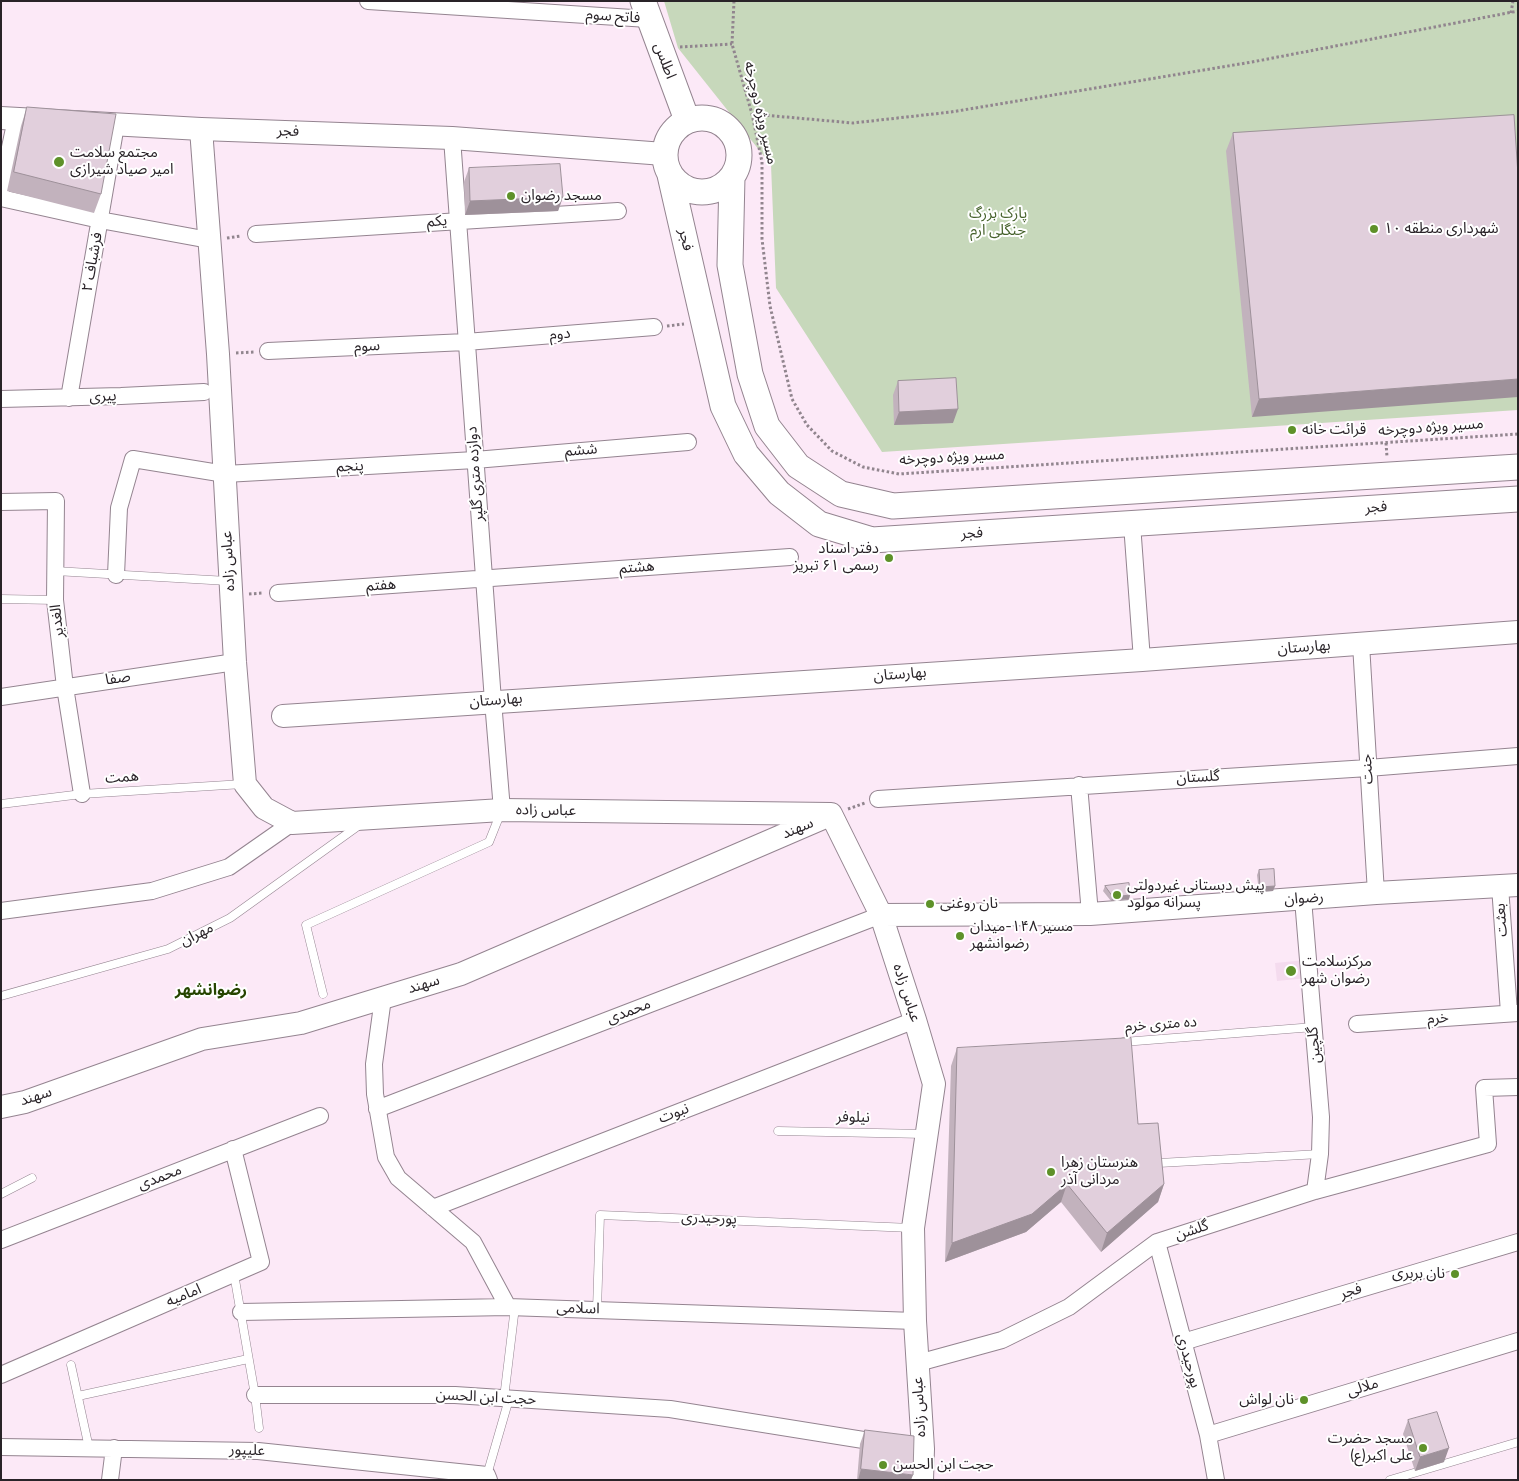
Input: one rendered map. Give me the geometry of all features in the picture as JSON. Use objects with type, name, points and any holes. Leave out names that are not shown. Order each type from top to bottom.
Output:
[{"type":"main road","name":"اطلس","points":[[646,10],[687,120]]},
{"type":"main road","points":[[699,117],[711,118],[722,123],[731,131],[737,142],[739,154],[737,166],[732,177],[723,185],[712,190],[701,192],[689,190],[678,184],[667,164],[666,143],[670,134],[687,120],[699,117]]},
{"type":"main road","name":"فجر","points":[[9,118],[201,129],[452,138],[667,164],[723,406],[746,454],[779,492],[819,524],[872,540],[1518,499]]},
{"type":"main road","name":"عباس زاده","points":[[201,129],[218,354],[235,662],[245,784]]},
{"type":"main road","name":"فجر","points":[[732,177],[730,265],[750,374],[767,426],[798,466],[841,494],[893,506],[1518,467]]},
{"type":"main road","points":[[1129,491],[1132,524]]},
{"type":"main road","name":"بهارستان","points":[[283,716],[1142,660],[1518,632]]},
{"type":"main road","points":[[245,784],[264,808],[292,823]]},
{"type":"main road","name":"عباس زاده","points":[[292,823],[502,810],[831,814],[881,915],[934,1084],[913,1228],[918,1363],[906,1446],[922,1480]]},
{"type":"main road","name":"سهند","points":[[1,1107],[25,1102],[202,1039],[301,1023],[461,974],[831,814]]},
{"type":"main road","name":"رضوان","points":[[881,915],[1090,914],[1509,886]]},
{"type":"street","name":"فاتح سوم","points":[[368,1],[646,10]]},
{"type":"street","points":[[1,190],[9,118]]},
{"type":"street","name":"فرشباف ۲","points":[[69,398],[116,125]]},
{"type":"street","name":"دوازده متری گلپر","points":[[452,138],[492,701],[502,810]]},
{"type":"street","points":[[1,198],[100,220],[209,240]]},
{"type":"street","name":"یکم","points":[[256,234],[618,211]]},
{"type":"street","name":"دوم","points":[[466,342],[654,327]]},
{"type":"street","name":"سوم","points":[[268,351],[466,342]]},
{"type":"street","name":"پیری","points":[[1,400],[204,392]]},
{"type":"street","name":"ششم","points":[[475,460],[688,442]]},
{"type":"street","name":"پنجم","points":[[116,575],[119,508],[133,460],[225,474],[475,460]]},
{"type":"street","name":"الغدیر","points":[[1,502],[56,501],[55,600],[65,687],[82,794]]},
{"type":"street","points":[[1132,524],[1142,660]]},
{"type":"street","name":"هشتم","points":[[484,579],[790,557]]},
{"type":"street","name":"هفتم","points":[[278,592],[484,579]]},
{"type":"street","name":"جنت","points":[[1361,644],[1376,894]]},
{"type":"street","name":"صفا","points":[[1,697],[235,662]]},
{"type":"street","name":"گلستان","points":[[878,799],[1368,768],[1518,756]]},
{"type":"street","points":[[1078,785],[1090,914]]},
{"type":"street","points":[[1,910],[152,891],[229,867],[292,823]]},
{"type":"street","name":"بعثت","points":[[1509,886],[1513,1013]]},
{"type":"street","name":"گلچین","points":[[1303,899],[1321,1117],[1320,1154],[1314,1190]]},
{"type":"street","name":"محمدی","points":[[377,1109],[881,915]]},
{"type":"street","points":[[383,998],[374,1064],[374,1094],[386,1157],[398,1178],[473,1242],[512,1307]]},
{"type":"street","name":"خرم","points":[[1357,1024],[1513,1013]]},
{"type":"street","name":"نبوت","points":[[433,1208],[915,1020]]},
{"type":"street","name":"گلشن","points":[[918,1363],[1002,1340],[1069,1307],[1157,1242],[1314,1190],[1488,1144],[1484,1088],[1518,1087]]},
{"type":"street","name":"محمدی","points":[[1,1240],[320,1116]]},
{"type":"street","name":"امامیه","points":[[1,1375],[261,1262],[233,1150]]},
{"type":"street","name":"پورحیدری","points":[[1157,1242],[1208,1435],[1216,1480]]},
{"type":"street","name":"فجر","points":[[1183,1342],[1518,1242]]},
{"type":"street","name":"اسلامی","points":[[241,1312],[512,1307],[915,1321]]},
{"type":"street","name":"ملالی","points":[[1208,1435],[1518,1341]]},
{"type":"street","name":"حجت ابن الحسن","points":[[255,1395],[455,1395],[670,1409],[906,1446]]},
{"type":"street","name":"علیپور","points":[[1,1446],[258,1451],[488,1478]]},
{"type":"street","points":[[110,1480],[114,1448]]},
{"type":"lane","points":[[55,571],[116,575],[231,588]]},
{"type":"lane","points":[[1,599],[55,600]]},
{"type":"lane","name":"همت","points":[[1,804],[82,794],[245,784]]},
{"type":"lane","points":[[323,994],[306,925],[489,842],[502,810]]},
{"type":"lane","name":"مهران","points":[[1,996],[168,949],[230,918],[367,819]]},
{"type":"lane","name":"ده متری خرم","points":[[1118,1042],[1314,1028]]},
{"type":"lane","name":"نیلوفر","points":[[778,1130],[927,1134]]},
{"type":"lane","points":[[1159,1163],[1320,1154]]},
{"type":"lane","points":[[1,1194],[32,1178]]},
{"type":"lane","name":"پورحیدری","points":[[597,1310],[600,1215],[913,1228]]},
{"type":"lane","points":[[234,1274],[259,1428]]},
{"type":"lane","points":[[488,1478],[506,1398],[512,1307]]},
{"type":"lane","points":[[78,1396],[248,1359]]},
{"type":"lane","points":[[71,1365],[89,1448]]},
{"type":"lane","points":[[1390,1480],[1518,1442]]},
{"type":"path","name":"مسیر ویژه دوچرخه","points":[[734,1],[732,44],[752,114],[762,162],[762,239],[770,306],[792,399],[807,425],[832,451],[863,467],[899,474],[1518,434]]},
{"type":"path","points":[[1511,13],[1513,1]]},
{"type":"path","points":[[752,114],[853,123],[951,112],[1252,62],[1518,11]]},
{"type":"path","points":[[660,49],[732,44]]},
{"type":"path","points":[[209,240],[256,234]]},
{"type":"path","points":[[654,327],[703,322]]},
{"type":"path","points":[[218,354],[268,351]]},
{"type":"path","points":[[231,588],[278,592]]},
{"type":"path","points":[[831,814],[878,799]]},
{"type":"shaded area","name":"مرکزسلامت رضوان شهر","points":[[1306,960],[1307,978],[1277,981],[1275,963]]},
{"type":"green space","name":"پارک بزرگ جنگلی ارم","points":[[664,1],[1518,1],[1518,410],[882,452],[776,288],[771,165],[678,48]]},
{"type":"building","name":"مجتمع سلامت امیر صیاد شیرازی","points":[[27,107],[116,114],[101,194],[14,172]]},
{"type":"building","name":"شهرداری منطقه ۱۰","points":[[1514,115],[1518,175],[1518,379],[1259,399],[1233,133]]},
{"type":"building","points":[[560,164],[563,197],[470,201],[469,168]]},
{"type":"building","points":[[956,378],[958,409],[899,412],[898,381]]},
{"type":"building","points":[[1274,869],[1275,886],[1260,887],[1259,870]]},
{"type":"building","points":[[1129,883],[1130,895],[1113,897],[1105,886]]},
{"type":"building","name":"هنرستان زهرا مردانی آذر","points":[[1131,1038],[1138,1124],[1158,1123],[1164,1184],[1107,1233],[1067,1184],[1032,1214],[952,1243],[957,1048]]},
{"type":"building","points":[[1437,1412],[1449,1448],[1420,1457],[1408,1420]]},
{"type":"building","points":[[865,1430],[914,1436],[913,1475],[861,1469]]},
{"type":"place","name":"مجتمع سلامت امیر صیاد شیرازی","points":[[59,162]]},
{"type":"place","name":"مسجد رضوان","points":[[511,196]]},
{"type":"place","name":"شهرداری منطقه ۱۰","points":[[1374,229]]},
{"type":"place","name":"قرائت خانه","points":[[1292,430]]},
{"type":"place","name":"دفتر اسناد رسمی ۶۱ تبریز","points":[[889,558]]},
{"type":"place","name":"پیش دبستانی غیردولتی پسرانه مولود","points":[[1117,895]]},
{"type":"place","name":"نان روغنی","points":[[930,904]]},
{"type":"place","name":"مسیر ۱۴۸-میدان رضوانشهر","points":[[960,936]]},
{"type":"place","name":"مرکزسلامت رضوان شهر","points":[[1291,971]]},
{"type":"place","name":"هنرستان زهرا مردانی آذر","points":[[1051,1172]]},
{"type":"place","name":"نان بربری","points":[[1455,1274]]},
{"type":"place","name":"نان لواش","points":[[1304,1400]]},
{"type":"place","name":"مسجد حضرت علی اکبر(ع)","points":[[1423,1448]]},
{"type":"place","name":"حجت ابن الحسن","points":[[883,1465]]},
{"type":"district","name":"رضوانشهر","points":[[211,991]]}]
